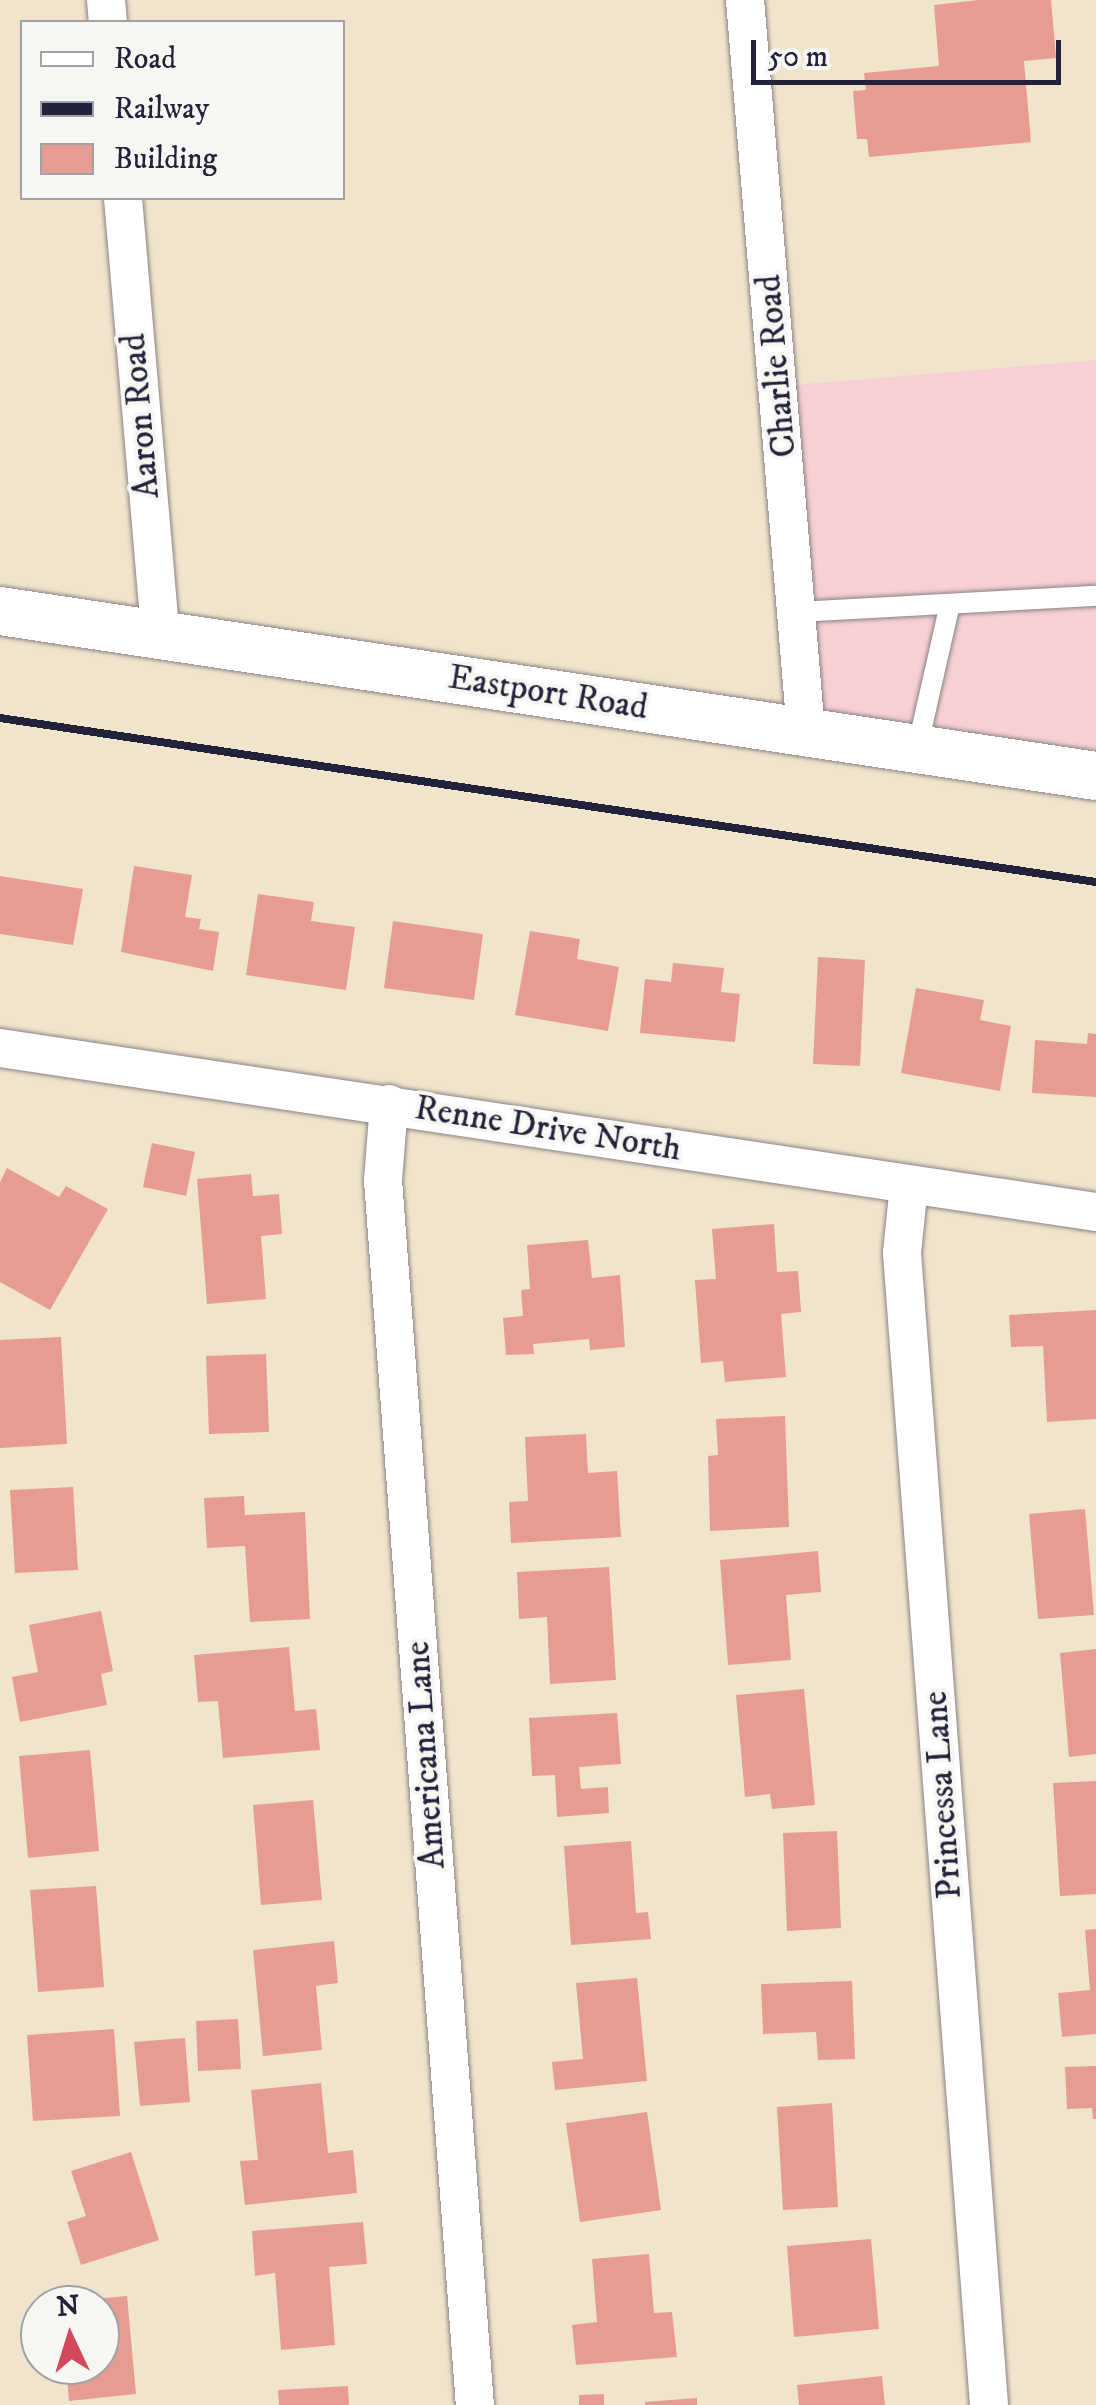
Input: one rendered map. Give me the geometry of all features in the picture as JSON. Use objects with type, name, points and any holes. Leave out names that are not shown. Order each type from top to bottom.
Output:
[{"type":"street","name":"Charlie Road","points":[[745,0],[806,732]]},
{"type":"street","name":"Aaron Road","points":[[122,200],[160,634]]},
{"type":"street","name":"Eastport Road","points":[[0,611],[1096,776]]},
{"type":"street","name":"Renne Drive North","points":[[0,1048],[1096,1212]]},
{"type":"street","name":"Americana Lane","points":[[389,1104],[383,1180],[475,2405]]},
{"type":"street","name":"Princessa Lane","points":[[909,1185],[902,1253],[989,2405]]},
{"type":"lane","points":[[798,612],[949,608],[1096,596]]},
{"type":"lane","points":[[917,749],[949,608]]},
{"type":"shaded area","points":[[1096,360],[1096,750],[822,713],[793,385]]},
{"type":"building","points":[[979,0],[1051,0],[1056,58],[1024,61],[1031,142],[869,157],[867,139],[857,139],[853,91],[866,90],[864,73],[939,66],[934,5]]},
{"type":"building","points":[[134,866],[192,875],[185,917],[201,919],[199,929],[219,932],[213,971],[121,952]]},
{"type":"building","points":[[0,876],[83,889],[73,945],[0,934]]},
{"type":"building","points":[[258,894],[314,902],[311,921],[355,927],[346,990],[246,975]]},
{"type":"building","points":[[393,921],[483,934],[474,1000],[384,988]]},
{"type":"building","points":[[530,931],[580,939],[577,959],[619,967],[608,1031],[515,1015]]},
{"type":"building","points":[[818,957],[865,960],[860,1066],[813,1064]]},
{"type":"building","points":[[673,963],[724,968],[721,992],[740,994],[735,1042],[640,1033],[645,979],[671,982]]},
{"type":"building","points":[[916,988],[984,1000],[980,1020],[1011,1026],[1000,1091],[901,1073]]},
{"type":"building","points":[[1088,1033],[1096,1034],[1096,1097],[1032,1093],[1035,1040],[1087,1044]]},
{"type":"building","points":[[152,1143],[195,1152],[186,1196],[143,1187]]},
{"type":"building","points":[[7,1168],[59,1197],[66,1186],[108,1209],[50,1310],[0,1282],[0,1182]]},
{"type":"building","points":[[251,1174],[253,1196],[279,1194],[282,1234],[261,1236],[266,1299],[207,1304],[197,1179]]},
{"type":"building","points":[[774,1224],[777,1272],[798,1271],[801,1312],[781,1314],[786,1377],[725,1382],[723,1361],[701,1363],[695,1280],[716,1279],[712,1229]]},
{"type":"building","points":[[588,1240],[592,1278],[620,1275],[625,1347],[590,1350],[589,1339],[533,1344],[534,1354],[506,1355],[503,1318],[523,1316],[521,1290],[530,1289],[527,1245]]},
{"type":"building","points":[[1096,1310],[1096,1419],[1047,1422],[1043,1346],[1011,1347],[1009,1315]]},
{"type":"building","points":[[61,1337],[67,1444],[0,1448],[0,1340]]},
{"type":"building","points":[[266,1354],[269,1432],[209,1434],[206,1356]]},
{"type":"building","points":[[785,1416],[789,1527],[710,1531],[708,1456],[718,1455],[716,1419]]},
{"type":"building","points":[[586,1434],[588,1473],[617,1471],[621,1537],[511,1543],[509,1502],[528,1501],[525,1437]]},
{"type":"building","points":[[73,1487],[78,1570],[15,1573],[10,1490]]},
{"type":"building","points":[[244,1496],[245,1515],[305,1512],[310,1619],[250,1622],[245,1546],[207,1548],[204,1498]]},
{"type":"building","points":[[1085,1509],[1094,1615],[1038,1619],[1029,1514]]},
{"type":"building","points":[[818,1551],[821,1592],[786,1595],[791,1660],[728,1665],[720,1560]]},
{"type":"building","points":[[609,1567],[616,1680],[550,1684],[547,1617],[519,1619],[517,1572]]},
{"type":"building","points":[[101,1611],[113,1671],[101,1674],[107,1705],[20,1722],[12,1677],[38,1672],[29,1625]]},
{"type":"building","points":[[289,1647],[295,1711],[316,1709],[320,1750],[223,1758],[218,1701],[198,1702],[194,1655]]},
{"type":"building","points":[[1096,1649],[1096,1754],[1069,1757],[1060,1653]]},
{"type":"building","points":[[804,1689],[815,1805],[772,1809],[770,1794],[745,1797],[736,1695]]},
{"type":"building","points":[[617,1713],[621,1764],[579,1767],[581,1789],[608,1787],[609,1813],[557,1817],[555,1775],[532,1776],[529,1718]]},
{"type":"building","points":[[90,1750],[99,1851],[28,1858],[19,1756]]},
{"type":"building","points":[[1096,1781],[1096,1894],[1060,1896],[1053,1783]]},
{"type":"building","points":[[313,1800],[322,1900],[261,1905],[253,1805]]},
{"type":"building","points":[[837,1831],[841,1928],[787,1931],[783,1833]]},
{"type":"building","points":[[631,1841],[636,1913],[648,1912],[651,1939],[571,1945],[564,1846]]},
{"type":"building","points":[[96,1886],[104,1987],[38,1992],[30,1890]]},
{"type":"building","points":[[1096,1929],[1096,2034],[1062,2037],[1058,1993],[1090,1990],[1085,1930]]},
{"type":"building","points":[[334,1941],[338,1983],[316,1986],[322,2050],[263,2056],[253,1950]]},
{"type":"building","points":[[637,1978],[647,2081],[555,2090],[552,2062],[583,2059],[576,1983]]},
{"type":"building","points":[[852,1981],[855,2059],[818,2060],[816,2032],[763,2034],[761,1984]]},
{"type":"building","points":[[238,2019],[241,2069],[198,2071],[196,2021]]},
{"type":"building","points":[[114,2029],[120,2116],[33,2121],[27,2035]]},
{"type":"building","points":[[185,2038],[190,2102],[140,2106],[134,2042]]},
{"type":"building","points":[[1096,2066],[1093,2119],[1092,2108],[1067,2109],[1065,2067]]},
{"type":"building","points":[[321,2083],[328,2153],[353,2150],[357,2193],[245,2205],[240,2161],[258,2160],[251,2090]]},
{"type":"building","points":[[832,2103],[838,2207],[783,2210],[777,2107]]},
{"type":"building","points":[[647,2112],[661,2210],[580,2222],[566,2123]]},
{"type":"building","points":[[131,2152],[159,2240],[81,2265],[67,2222],[86,2216],[71,2171]]},
{"type":"building","points":[[363,2222],[367,2264],[329,2267],[335,2345],[281,2350],[275,2273],[255,2276],[252,2231]]},
{"type":"building","points":[[871,2239],[879,2329],[794,2337],[787,2246]]},
{"type":"building","points":[[649,2254],[654,2313],[672,2312],[677,2357],[576,2365],[572,2325],[597,2322],[592,2259]]},
{"type":"building","points":[[127,2296],[136,2394],[69,2401],[68,2385],[120,2385],[120,2297]]},
{"type":"building","points":[[882,2376],[885,2405],[799,2405],[797,2385]]},
{"type":"building","points":[[348,2386],[349,2405],[279,2405],[278,2390]]},
{"type":"building","points":[[604,2394],[604,2405],[579,2405],[579,2395]]},
{"type":"building","points":[[697,2398],[697,2405],[645,2405],[645,2402]]},
{"type":"railway","points":[[0,718],[1096,882]]}]
